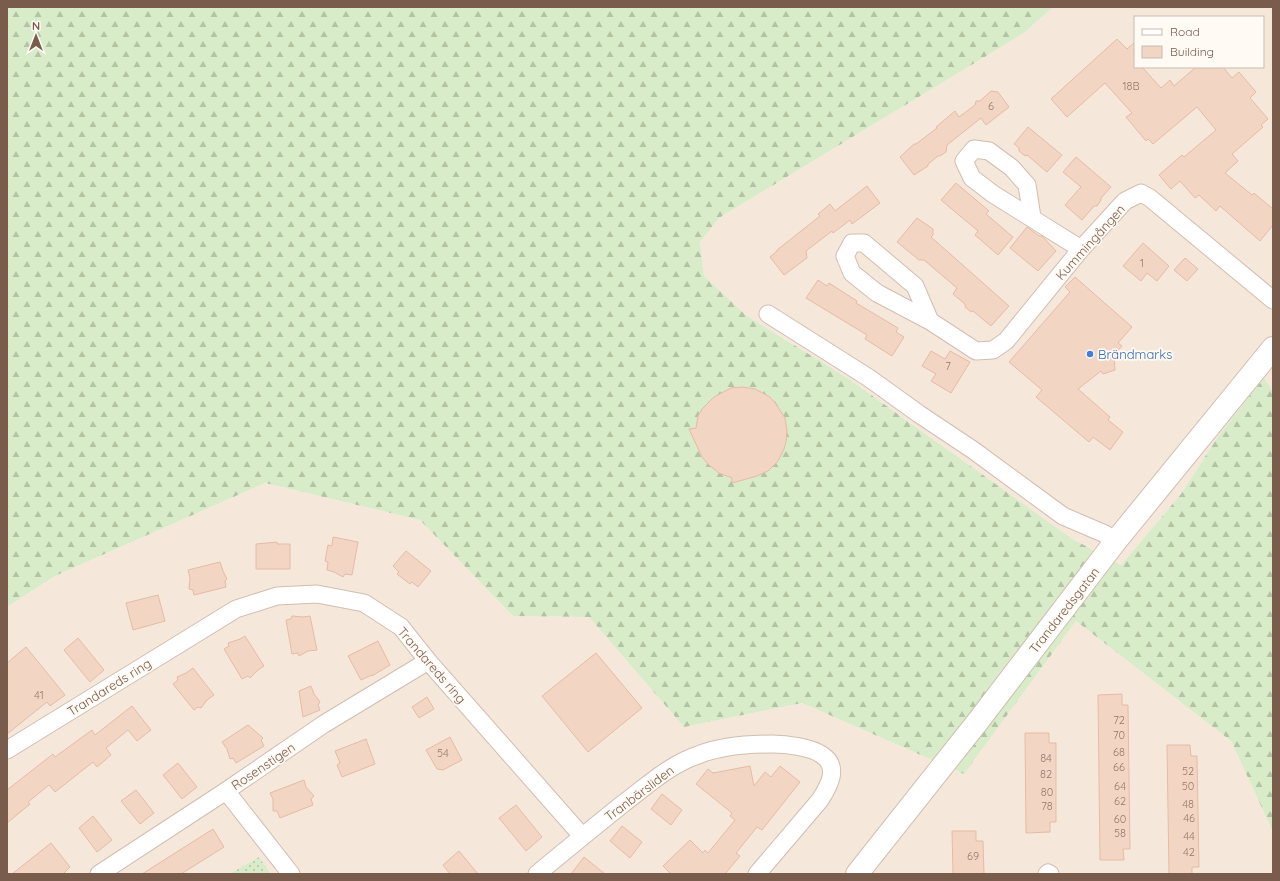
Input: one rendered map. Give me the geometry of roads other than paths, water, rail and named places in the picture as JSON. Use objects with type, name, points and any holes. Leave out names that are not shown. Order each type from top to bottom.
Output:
[{"type":"street","name":"Kummingången","points":[[930,321],[915,286],[864,243],[852,243],[845,256],[852,273],[877,292],[930,321],[976,351],[993,350],[1006,341],[1081,249],[1126,201],[1141,193],[1150,198],[1273,300]]},
{"type":"street","points":[[1032,218],[1081,249]]},
{"type":"street","points":[[768,314],[863,374],[973,450],[1063,516],[1105,534],[1115,542]]},
{"type":"street","name":"Trandaredsgatan","points":[[858,874],[979,720],[1115,542],[1273,348]]},
{"type":"street","name":"Trandareds ring","points":[[7,750],[236,608],[277,596],[317,594],[364,604],[401,627],[428,661],[582,836]]},
{"type":"street","name":"Rosenstigen","points":[[99,874],[226,791],[324,724],[428,661]]},
{"type":"street","name":"Tranbärsliden","points":[[537,874],[582,836],[676,764],[698,755],[734,746],[760,744],[792,746],[817,752],[830,762],[832,777],[828,787],[820,800],[758,874]]},
{"type":"street","points":[[226,791],[291,874]]},
{"type":"place","name":"Brändmarks","points":[[1090,354]]}]
